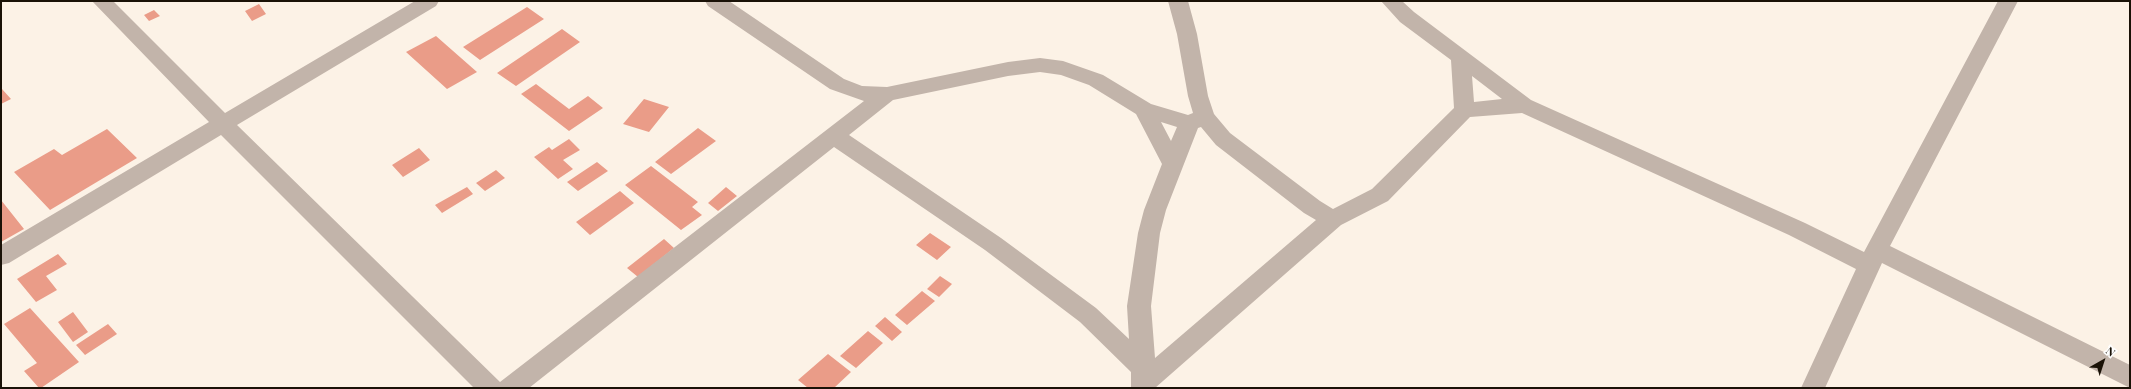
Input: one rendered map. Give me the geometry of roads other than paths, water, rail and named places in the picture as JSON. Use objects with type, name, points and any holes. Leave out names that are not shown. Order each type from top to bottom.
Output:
[{"type":"street","points":[[102,1],[222,123],[491,388]]},
{"type":"street","points":[[1,256],[429,1]]},
{"type":"street","points":[[715,1],[837,84],[860,93],[887,94],[1008,69],[1040,65],[1063,68],[1096,80],[1144,109],[1197,120],[1312,206],[1333,219]]},
{"type":"street","points":[[1143,379],[1139,306],[1145,256],[1155,210],[1172,163],[1197,120],[1198,96],[1187,34],[1178,1]]},
{"type":"street","points":[[1391,1],[1407,18],[1524,106],[1756,210],[1873,258],[2130,377]]},
{"type":"street","points":[[1813,388],[1873,258],[2008,1]]},
{"type":"street","points":[[1461,59],[1464,110]]},
{"type":"street","points":[[510,388],[887,94]]},
{"type":"street","points":[[1143,379],[1333,219],[1380,195],[1464,110],[1524,106]]},
{"type":"street","points":[[1144,109],[1172,163]]},
{"type":"street","points":[[834,136],[993,244],[1088,315],[1143,379]]}]
